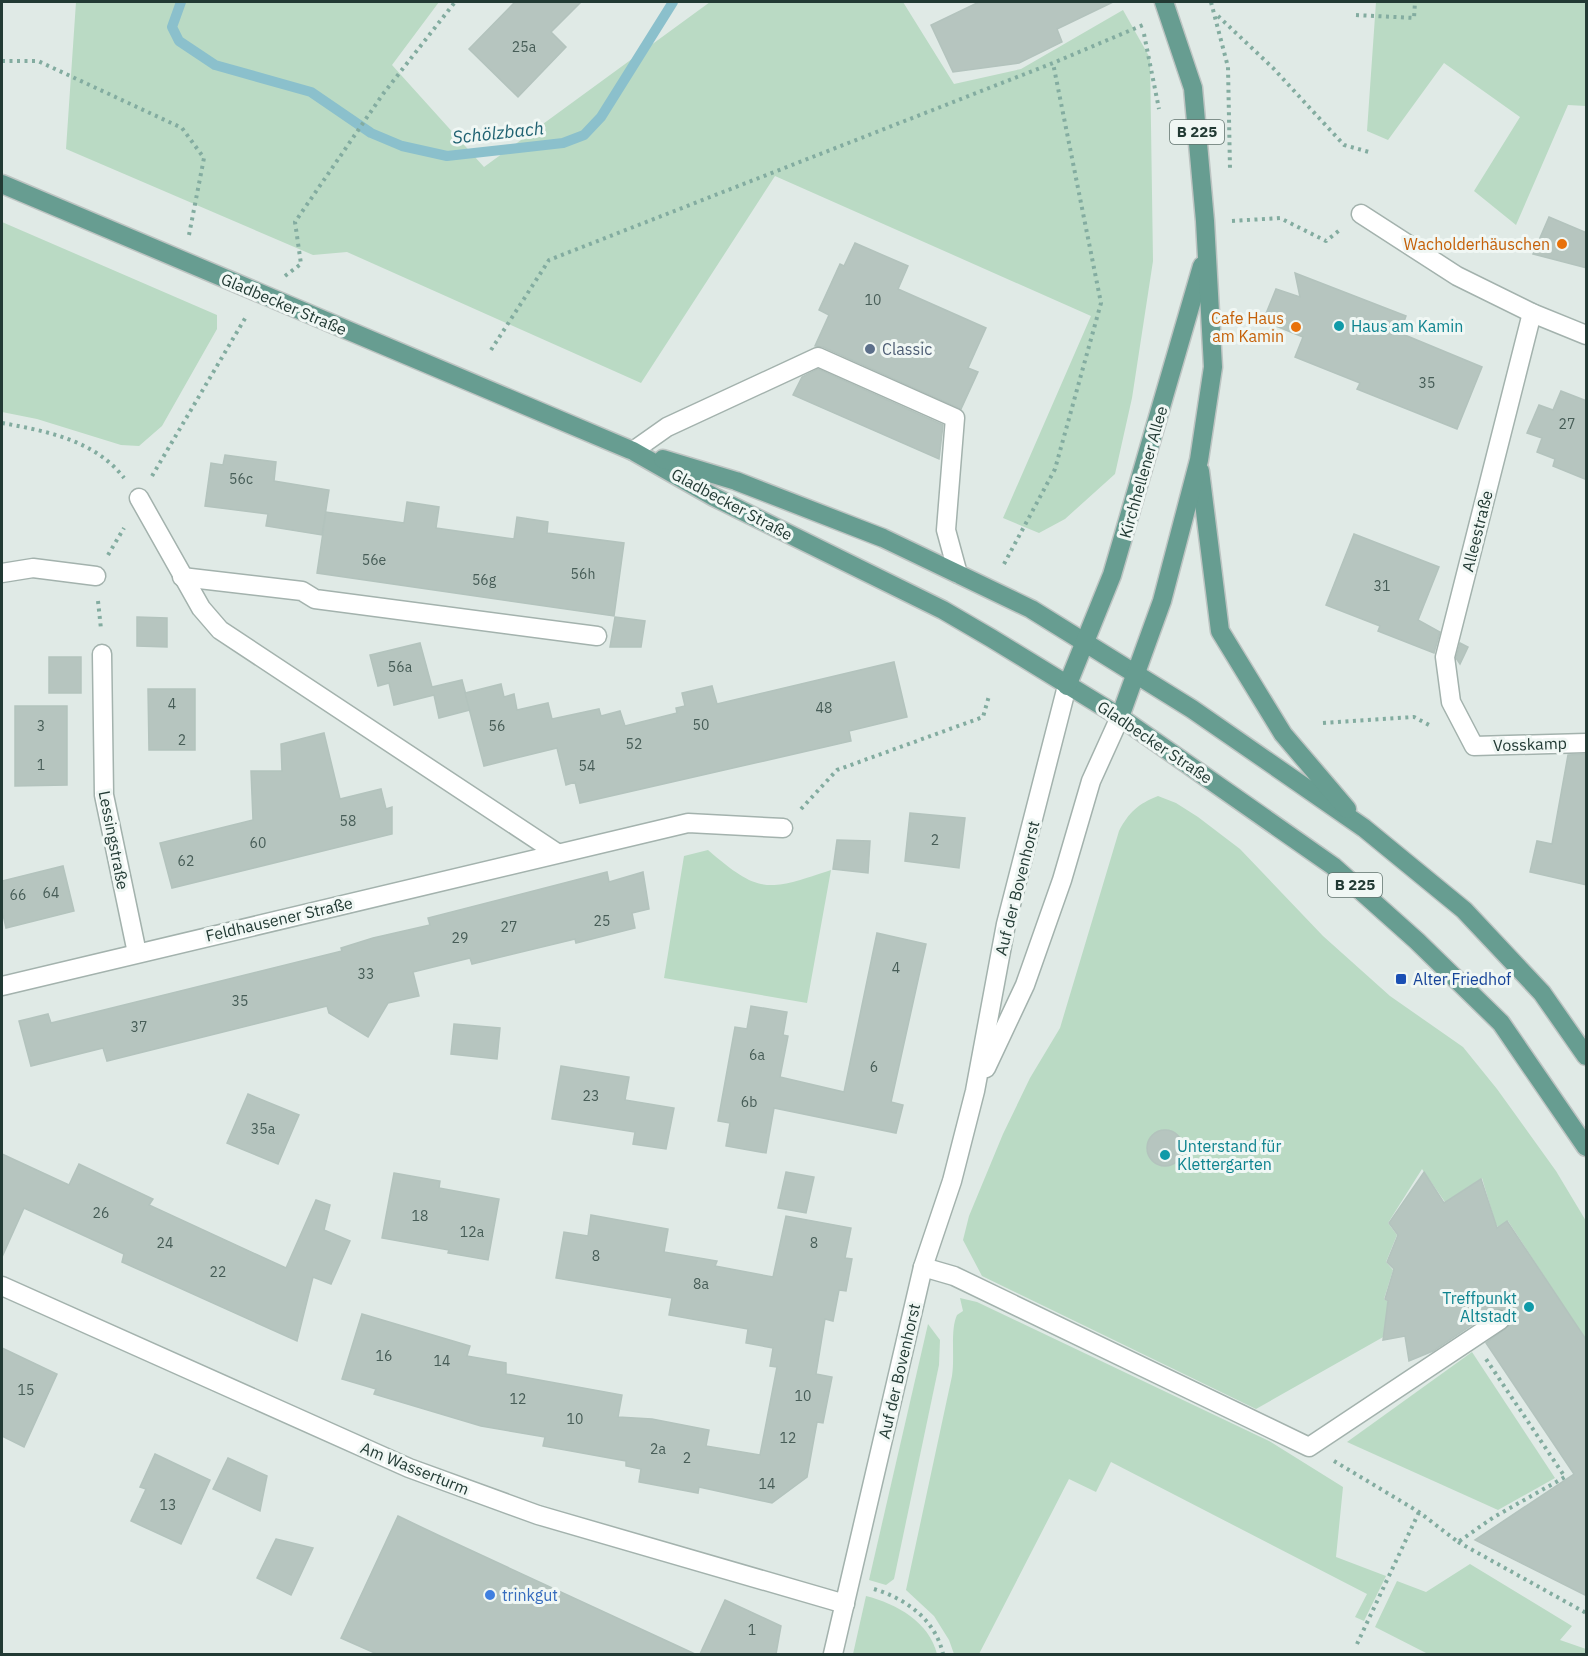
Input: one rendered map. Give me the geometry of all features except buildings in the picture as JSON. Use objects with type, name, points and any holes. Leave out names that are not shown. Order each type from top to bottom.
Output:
[{"type":"main road","name":"Kirchhellener Allee","points":[[1166,8],[1193,88],[1213,367],[1199,460]]},
{"type":"main road","name":"Gladbecker Straße","points":[[2,184],[633,451],[714,497],[943,610],[1120,717],[1333,866],[1418,941],[1501,1023],[1587,1147]]},
{"type":"main road","name":"Kirchhellener Allee","points":[[1066,686],[1115,565],[1205,253]]},
{"type":"main road","name":"Gladbecker Straße","points":[[633,451],[736,480],[883,538],[1031,609],[1137,674],[1364,828]]},
{"type":"main road","points":[[1120,717],[1162,601],[1199,460]]},
{"type":"main road","name":"B 225","points":[[1199,460],[1220,631],[1283,734],[1364,828],[1464,910],[1542,993],[1587,1056]]},
{"type":"street","points":[[1361,214],[1457,276],[1532,313],[1587,335]]},
{"type":"street","name":"Alleestraße","points":[[1474,746],[1451,702],[1445,657],[1532,313]]},
{"type":"street","points":[[633,451],[667,427],[818,357],[955,418],[946,530],[958,574]]},
{"type":"street","points":[[139,498],[201,608],[220,630],[556,853]]},
{"type":"street","points":[[2,573],[33,568],[96,576]]},
{"type":"street","points":[[182,577],[302,591],[315,599],[597,636]]},
{"type":"street","name":"Lessingstraße","points":[[102,654],[104,795],[137,953]]},
{"type":"street","name":"Auf der Bovenhorst","points":[[833,1654],[923,1267],[952,1180],[975,1091],[1006,924],[1066,686]]},
{"type":"street","name":"Auf der Bovenhorst","points":[[975,1091],[1025,985],[1062,880],[1091,781],[1120,717]]},
{"type":"street","name":"Vosskamp","points":[[1474,746],[1587,742]]},
{"type":"street","name":"Feldhausener Straße","points":[[2,986],[688,823],[783,828]]},
{"type":"street","points":[[923,1267],[954,1276],[1309,1447],[1500,1320]]},
{"type":"street","name":"Am Wasserturm","points":[[2,1286],[409,1468],[538,1515],[845,1604]]},
{"type":"path","points":[[2,423],[79,442],[116,467],[139,498],[259,294],[301,264],[295,222],[383,94],[455,2]]},
{"type":"path","points":[[1211,2],[1217,15],[1228,67],[1230,173]]},
{"type":"path","points":[[1356,15],[1414,18],[1415,2]]},
{"type":"path","points":[[491,350],[549,260],[1053,63],[1142,25],[1166,8]]},
{"type":"path","points":[[1217,15],[1273,68],[1344,145],[1369,152]]},
{"type":"path","points":[[1140,17],[1160,109]]},
{"type":"path","points":[[2,61],[38,61],[182,128],[204,158],[184,262]]},
{"type":"path","points":[[1004,564],[1055,469],[1101,303],[1053,63]]},
{"type":"path","points":[[1231,209],[1231,221],[1280,218],[1326,241],[1361,214]]},
{"type":"path","points":[[783,828],[837,770],[983,717],[989,696]]},
{"type":"path","points":[[1323,723],[1414,717],[1434,727]]},
{"type":"path","points":[[1458,1542],[1494,1517],[1565,1477],[1472,1339]]},
{"type":"path","points":[[1309,1447],[1419,1512],[1458,1542],[1587,1613]]},
{"type":"path","points":[[1357,1644],[1419,1512]]},
{"type":"path","points":[[849,1582],[896,1596],[909,1605],[930,1623],[944,1654]]},
{"type":"green space","points":[[76,2],[439,2],[392,65],[484,167],[710,2],[903,2],[954,84],[1021,69],[1123,10],[1150,58],[1153,261],[1132,398],[1115,474],[1065,519],[1039,533],[1003,518],[1091,316],[775,176],[641,383],[347,252],[313,255],[66,149]]},
{"type":"green space","points":[[1376,2],[1586,2],[1586,106],[1568,105],[1516,225],[1474,191],[1520,117],[1444,63],[1388,140],[1367,131]]},
{"type":"green space","points":[[2,222],[217,315],[217,329],[162,426],[139,446],[121,445],[37,419],[2,412]]},
{"type":"green space","points":[[1158,796],[1176,803],[1198,817],[1240,849],[1323,936],[1390,996],[1463,1047],[1497,1089],[1556,1171],[1586,1221],[1586,1340],[1508,1221],[1498,1227],[1491,1217],[1493,1215],[1482,1178],[1445,1202],[1422,1169],[1388,1223],[1397,1235],[1386,1262],[1393,1270],[1384,1299],[1392,1304],[1385,1336],[1256,1409],[982,1276],[963,1240],[969,1216],[1003,1134],[1030,1078],[1060,1028],[1119,831],[1135,809]]},
{"type":"green space","points":[[708,850],[740,875],[765,885],[793,882],[831,870],[807,1003],[664,978],[684,856]]},
{"type":"green space","points":[[960,1298],[977,1302],[1269,1441],[1343,1487],[1336,1557],[1386,1576],[1364,1621],[1355,1617],[1367,1594],[1111,1462],[1096,1492],[1069,1479],[979,1654],[954,1654],[949,1640],[934,1616],[906,1590],[952,1376],[955,1321],[957,1315],[963,1311]]},
{"type":"green space","points":[[928,1324],[940,1340],[939,1365],[894,1579],[886,1585],[869,1580]]},
{"type":"green space","points":[[1472,1352],[1555,1478],[1498,1510],[1347,1442]]},
{"type":"green space","points":[[1470,1564],[1572,1626],[1560,1640],[1586,1649],[1586,1654],[1428,1654],[1375,1627],[1397,1581],[1426,1592]]},
{"type":"green space","points":[[866,1596],[900,1609],[910,1616],[927,1633],[937,1654],[853,1654]]},
{"type":"waterway","name":"Schölzbach","points":[[181,2],[172,27],[179,41],[215,65],[311,92],[371,133],[402,146],[447,156],[563,143],[584,135],[601,117],[673,2]]},
{"type":"place","name":"Wacholderhäuschen","points":[[1562,244]]},
{"type":"place","name":"Haus am Kamin","points":[[1339,326]]},
{"type":"place","name":"Cafe Haus am Kamin","points":[[1296,327]]},
{"type":"place","name":"Classic","points":[[870,349]]},
{"type":"place","name":"Alter Friedhof","points":[[1401,979]]},
{"type":"place","name":"Unterstand für Klettergarten","points":[[1165,1155]]},
{"type":"place","name":"Treffpunkt Altstadt","points":[[1529,1307]]},
{"type":"place","name":"trinkgut","points":[[490,1595]]}]
